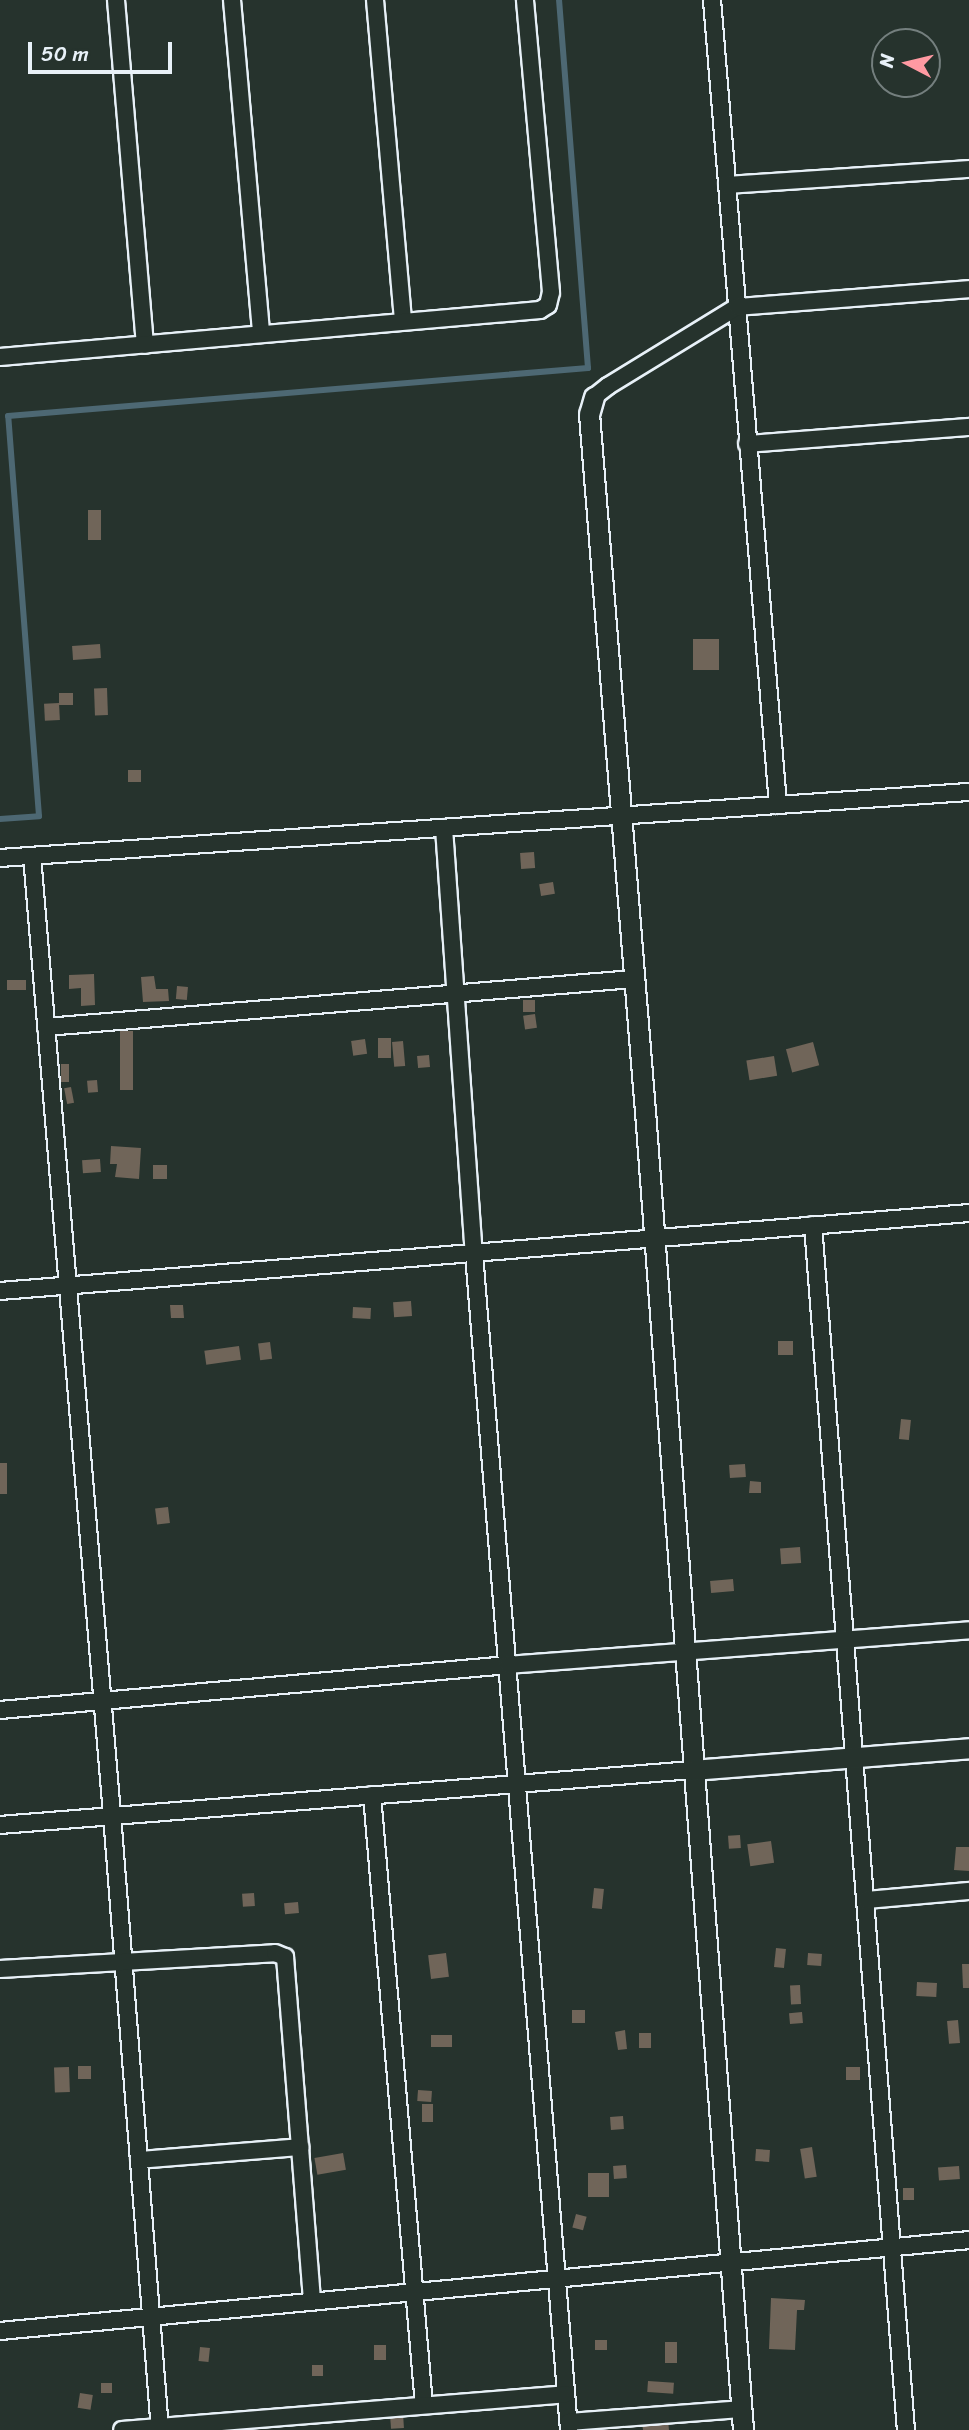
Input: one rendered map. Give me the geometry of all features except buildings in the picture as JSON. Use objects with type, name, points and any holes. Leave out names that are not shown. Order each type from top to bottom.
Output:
[{"type":"street","points":[[116,0],[145,345]]},
{"type":"street","points":[[232,0],[261,334]]},
{"type":"street","points":[[375,0],[403,320]]},
{"type":"street","points":[[0,357],[540,310],[548,305],[551,292],[525,0]]},
{"type":"street","points":[[712,0],[778,805]]},
{"type":"street","points":[[727,185],[969,169]]},
{"type":"street","points":[[743,2430],[589,414],[594,397],[608,386],[737,307],[969,289]]},
{"type":"street","points":[[747,444],[969,427]]},
{"type":"street","points":[[0,858],[969,792]]},
{"type":"street","points":[[444,828],[474,1254],[569,2426],[741,2409]]},
{"type":"street","points":[[32,856],[103,1702],[160,2429]]},
{"type":"street","points":[[46,1027],[634,979]]},
{"type":"street","points":[[0,1291],[969,1213]]},
{"type":"street","points":[[813,1225],[906,2430]]},
{"type":"street","points":[[0,1710],[845,1637],[969,1630]]},
{"type":"street","points":[[0,1825],[969,1748]]},
{"type":"street","points":[[372,1795],[424,2405]]},
{"type":"street","points":[[866,1900],[969,1891]]},
{"type":"street","points":[[0,1969],[275,1953],[285,1957],[312,2301]]},
{"type":"street","points":[[139,2160],[300,2147]]},
{"type":"street","points":[[0,2331],[969,2240]]},
{"type":"street","points":[[122,2430],[566,2394]]},
{"type":"waterway","points":[[0,819],[39,816],[8,416],[588,368],[559,0]]}]
